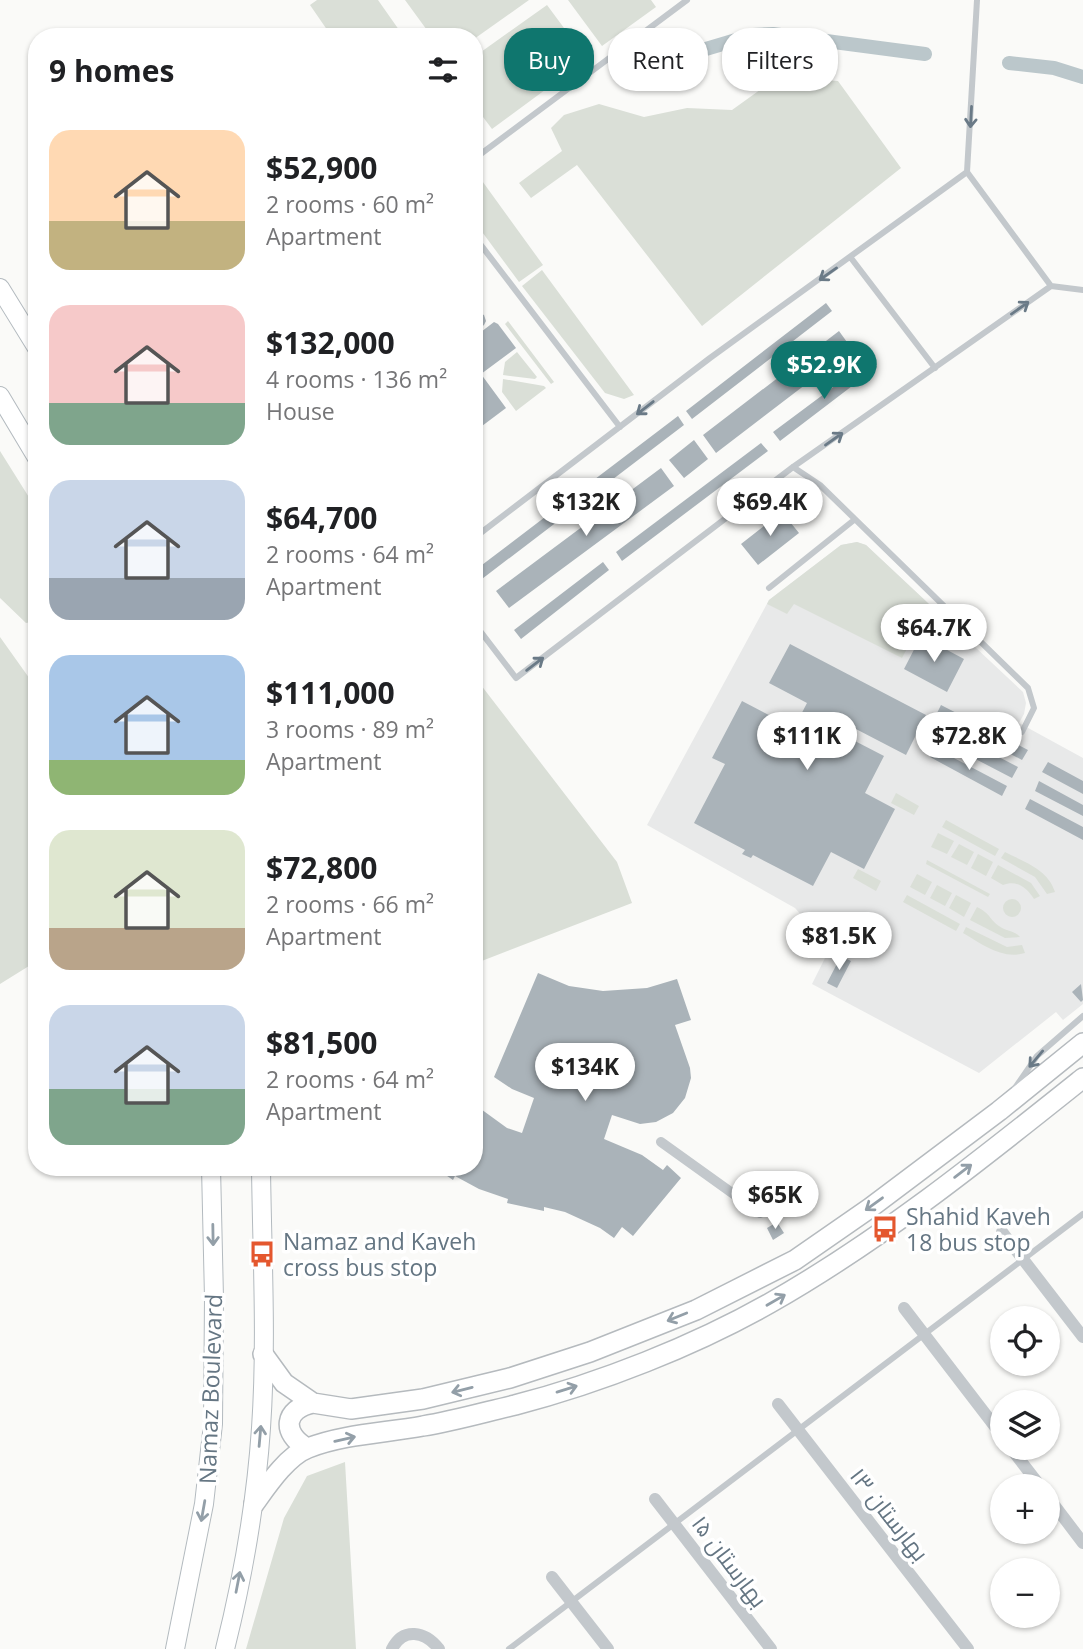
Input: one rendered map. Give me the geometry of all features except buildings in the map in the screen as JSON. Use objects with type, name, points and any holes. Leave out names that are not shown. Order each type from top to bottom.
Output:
[{"type":"main road","points":[[0,288],[28,333]]},
{"type":"main road","points":[[0,396],[28,443]]},
{"type":"main road","points":[[307,1448],[295,1441],[289,1429],[291,1416],[300,1406],[313,1403],[351,1409],[423,1399],[510,1378],[590,1352],[696,1310],[795,1260],[870,1208],[999,1111],[1083,1043]]},
{"type":"main road","points":[[254,1504],[279,1471],[307,1448],[356,1436],[424,1426],[518,1404],[600,1379],[703,1337],[778,1299],[885,1229],[1013,1135],[1083,1078]]},
{"type":"main road","name":"Namaz Boulevard","points":[[175,1649],[204,1504],[213,1424],[211,1176]]},
{"type":"main road","points":[[225,1649],[254,1504],[261,1427],[261,1176]]},
{"type":"main road","points":[[263,1354],[284,1383],[313,1403]]},
{"type":"street","points":[[661,1142],[760,1213]]},
{"type":"street","points":[[1002,1232],[1083,1336]]},
{"type":"street","points":[[904,1308],[990,1420]]},
{"type":"street","name":"بهارستان ۱۳","points":[[778,1405],[968,1649]]},
{"type":"street","points":[[1020,1460],[1031,1474]]},
{"type":"street","name":"بهارستان ۱۵","points":[[655,1499],[771,1649]]},
{"type":"street","points":[[1060,1513],[1083,1543]]},
{"type":"street","points":[[552,1577],[608,1649]]},
{"type":"street","points":[[392,1649],[395,1642],[407,1633],[422,1634],[439,1649]]},
{"type":"lane","points":[[483,152],[687,0]]},
{"type":"lane","points":[[977,0],[967,172],[1051,286]]},
{"type":"lane","points":[[483,531],[710,358],[967,172]]},
{"type":"lane","points":[[483,248],[620,427]]},
{"type":"lane","points":[[851,258],[934,368]]},
{"type":"lane","points":[[483,635],[516,678],[793,467],[1051,286],[1083,290]]},
{"type":"lane","points":[[793,467],[820,485],[1028,688],[1034,708],[1023,733]]},
{"type":"lane","points":[[769,589],[854,520]]},
{"type":"lane","points":[[999,1111],[1037,1056],[1083,1016]]},
{"type":"lane","points":[[509,1649],[1083,1213]]},
{"type":"shaded area","points":[[317,0],[378,0],[398,28],[326,28],[310,5]]},
{"type":"shaded area","points":[[405,0],[529,0],[483,33],[483,28],[425,28]]},
{"type":"shaded area","points":[[568,0],[651,0],[656,7],[627,28],[608,28],[608,42],[602,46],[594,35],[594,28],[589,28]]},
{"type":"shaded area","points":[[547,5],[564,28],[515,28]]},
{"type":"shaded area","points":[[504,36],[504,91],[544,91],[492,129],[483,117],[483,51]]},
{"type":"shaded area","points":[[838,81],[901,168],[702,326],[577,165],[531,198],[519,183],[562,151],[551,128],[564,115],[599,104],[644,117],[687,108],[732,110],[758,91],[838,91]]},
{"type":"shaded area","points":[[483,182],[543,265],[519,282],[483,233]]},
{"type":"shaded area","points":[[542,270],[634,395],[624,399],[605,393],[522,286]]},
{"type":"shaded area","points":[[508,321],[554,382],[551,384],[505,324]]},
{"type":"shaded area","points":[[517,352],[537,377],[535,379],[503,375],[505,362]]},
{"type":"shaded area","points":[[503,379],[546,388],[516,411],[502,392]]},
{"type":"shaded area","points":[[0,451],[28,496],[28,623],[0,598]]},
{"type":"shaded area","points":[[857,542],[866,545],[1023,692],[1026,703],[1019,723],[1083,758],[1083,1004],[1063,1020],[1056,1012],[979,1073],[812,984],[830,948],[795,908],[647,825],[769,600],[841,545]]},
{"type":"shaded area","points":[[857,542],[866,545],[930,605],[902,658],[794,604],[787,614],[767,604],[841,545]]},
{"type":"shaded area","points":[[0,637],[28,676],[28,967],[0,984]]},
{"type":"shaded area","points":[[483,688],[617,862],[632,903],[483,961]]},
{"type":"shaded area","points":[[896,793],[919,806],[914,815],[891,803]]},
{"type":"shaded area","points":[[946,820],[999,849],[995,856],[942,827]]},
{"type":"shaded area","points":[[938,833],[954,841],[947,854],[931,847]]},
{"type":"shaded area","points":[[959,844],[974,852],[967,865],[951,857]]},
{"type":"shaded area","points":[[1005,852],[1041,872],[1052,884],[1055,892],[1047,894],[1035,877],[1001,858]]},
{"type":"shaded area","points":[[978,854],[993,862],[986,876],[971,868]]},
{"type":"shaded area","points":[[927,860],[990,894],[988,897],[926,864]]},
{"type":"shaded area","points":[[998,865],[1031,883],[1040,896],[1034,899],[1021,886],[1013,883],[1003,885],[991,878]]},
{"type":"shaded area","points":[[858,869],[881,881],[876,891],[853,878]]},
{"type":"shaded area","points":[[917,874],[932,882],[925,895],[910,887]]},
{"type":"shaded area","points":[[937,885],[952,893],[945,906],[930,898]]},
{"type":"shaded area","points":[[907,895],[960,924],[956,931],[903,902]]},
{"type":"shaded area","points":[[956,895],[971,903],[964,917],[949,908]]},
{"type":"shaded area","points":[[1008,899],[1016,899],[1021,908],[1019,915],[1008,917],[1003,912],[1003,904]]},
{"type":"shaded area","points":[[977,907],[999,926],[1020,937],[1005,938],[970,920]]},
{"type":"shaded area","points":[[966,927],[1007,947],[1022,945],[1025,953],[1017,955],[993,950],[963,933]]},
{"type":"shaded area","points":[[345,1462],[356,1649],[246,1649],[284,1518],[307,1476]]},
{"type":"waterway","points":[[708,48],[753,35],[773,34],[925,54]]},
{"type":"waterway","points":[[1009,63],[1054,68],[1083,77]]},
{"type":"place","name":"Shahid Kaveh 18 bus stop","points":[[885,1229]]},
{"type":"place","name":"Namaz and Kaveh cross bus stop","points":[[262,1254]]}]
